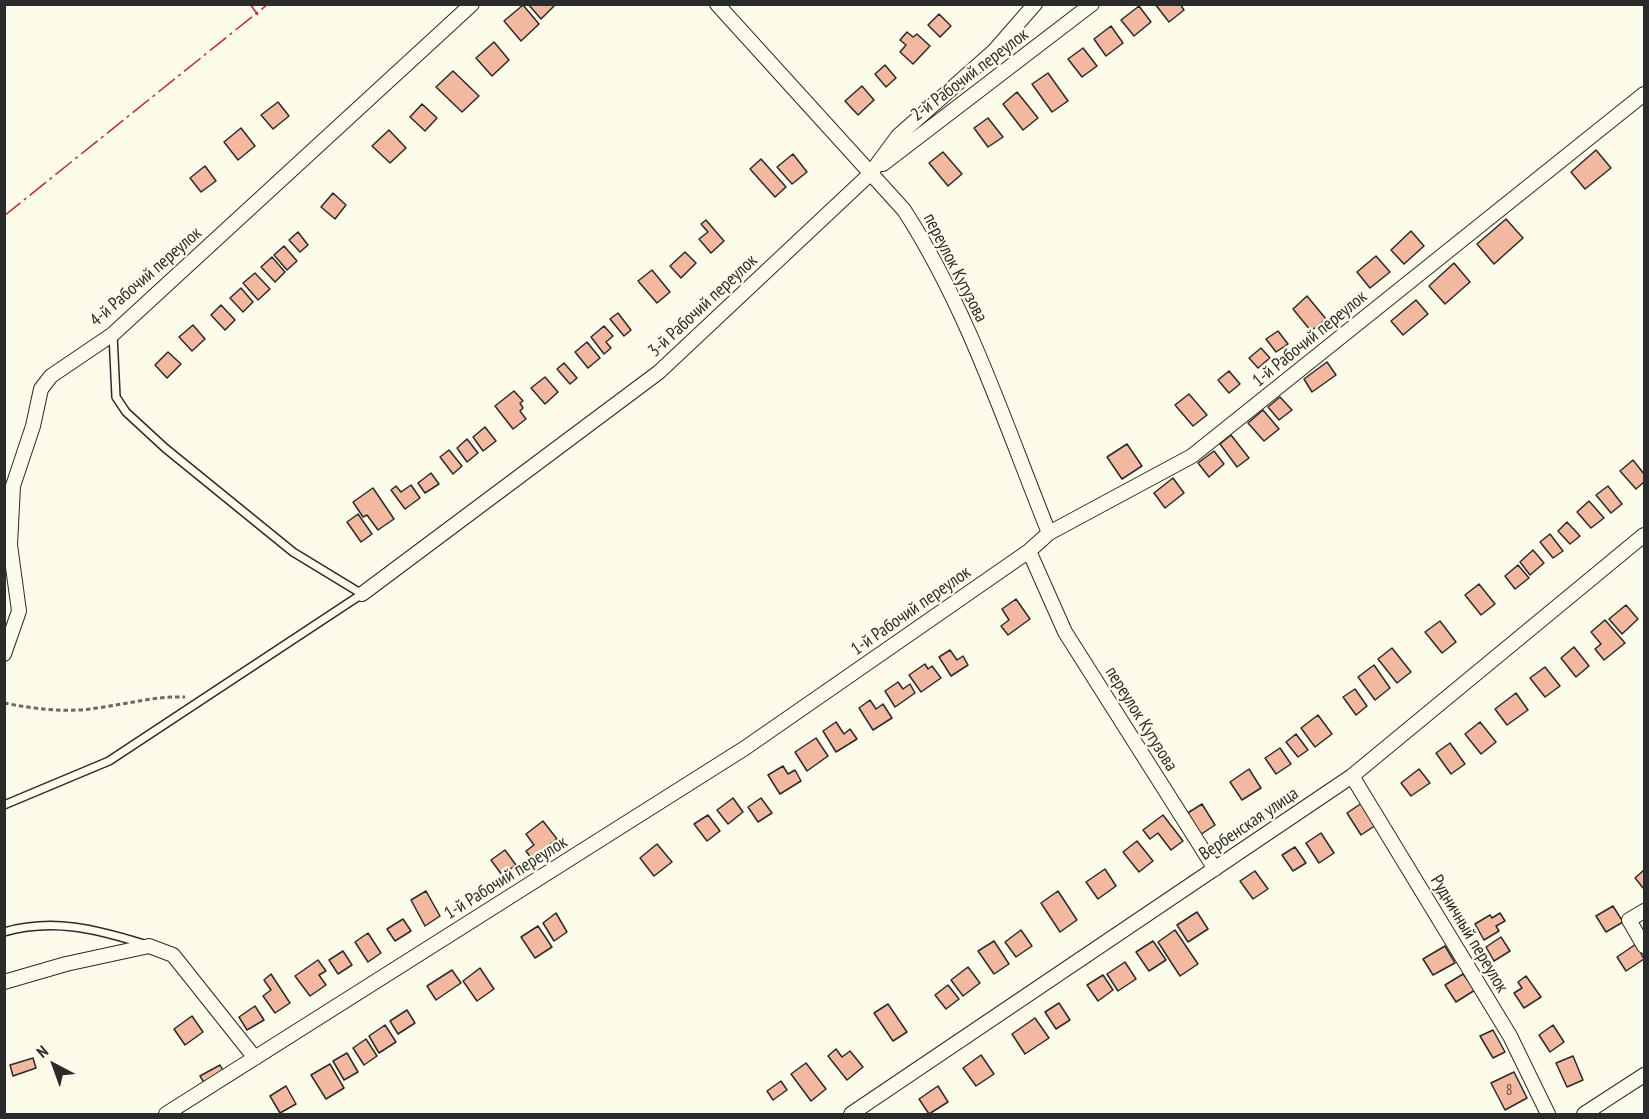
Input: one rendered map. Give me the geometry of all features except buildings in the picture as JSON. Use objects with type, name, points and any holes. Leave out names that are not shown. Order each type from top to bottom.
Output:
[{"type":"street","name":"4-й Рабочий переулок","points":[[4,654],[19,611],[10,545],[13,486],[33,426],[41,389],[51,376],[113,333],[472,4]]},
{"type":"street","name":"переулок Кутузова","points":[[717,4],[904,210],[964,320],[1049,534]]},
{"type":"street","name":"3-й Рабочий переулок","points":[[362,594],[659,372],[870,174],[898,136],[994,51],[1035,4]]},
{"type":"street","name":"2-й Рабочий переулок","points":[[870,174],[1092,4]]},
{"type":"street","name":"1-й Рабочий переулок","points":[[166,1114],[745,748],[1029,551],[1049,534],[1192,456],[1644,94]]},
{"type":"street","name":"Вербенская улица","points":[[851,1114],[1352,776],[1644,535]]},
{"type":"street","name":"переулок Кутузова","points":[[1029,551],[1065,632],[1215,869]]},
{"type":"street","name":"Рудничный переулок","points":[[1352,776],[1510,1036],[1548,1114]]},
{"type":"street","points":[[1644,911],[1629,920],[1644,946]]},
{"type":"street","points":[[4,982],[66,963],[149,946],[173,955],[255,1058]]},
{"type":"street","points":[[1584,1114],[1644,1075]]},
{"type":"lane","points":[[4,805],[109,761],[362,594],[293,552],[165,448],[126,412],[116,397],[113,333]]},
{"type":"lane","points":[[4,932],[29,925],[66,924],[103,931],[149,946]]},
{"type":"path","points":[[4,703],[47,711],[95,709],[161,696],[205,698]]},
{"type":"power","points":[[250,4],[258,15]]},
{"type":"power","points":[[4,216],[268,4]]}]
